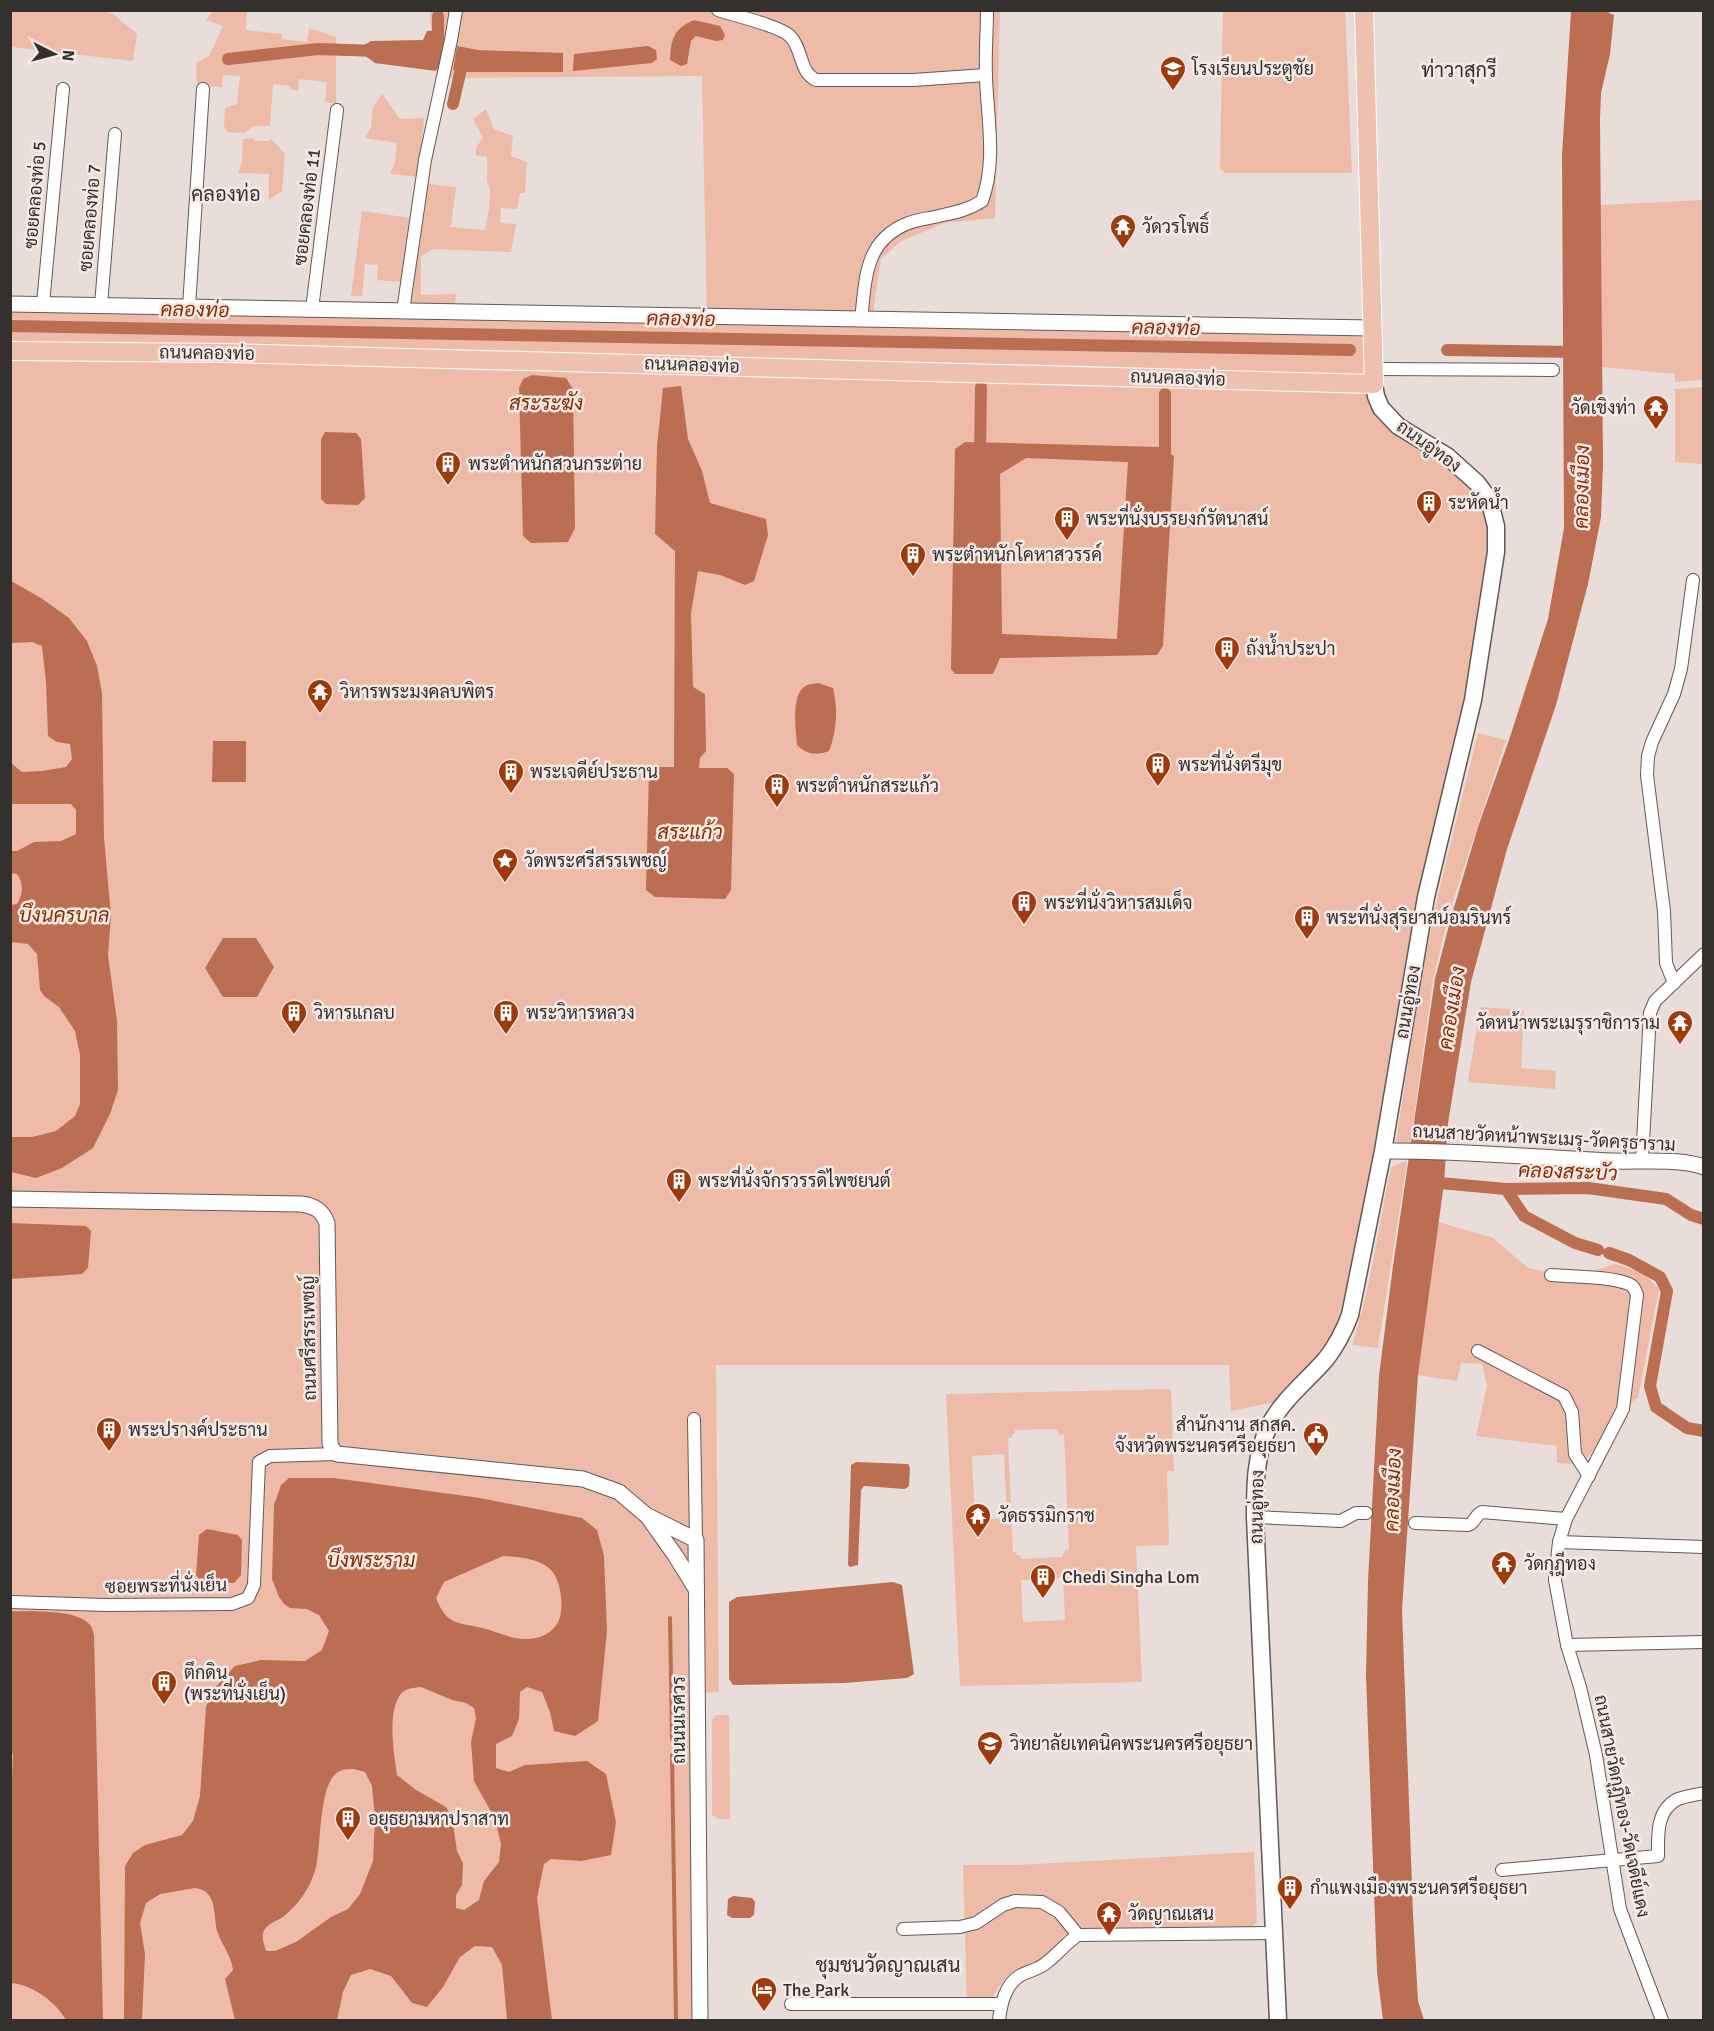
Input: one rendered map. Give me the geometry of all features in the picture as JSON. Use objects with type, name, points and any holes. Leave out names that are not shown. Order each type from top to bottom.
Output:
[{"type":"main road","name":"ถนนอู่ทอง","points":[[1278,2020],[1255,1517],[1258,1455],[1269,1426],[1281,1407],[1327,1358],[1341,1338],[1350,1315],[1391,1151],[1426,897],[1473,700],[1496,552],[1496,526],[1489,499],[1477,483],[1447,456],[1398,426],[1381,408],[1376,396],[1372,328],[1364,10]]},
{"type":"main road","name":"ถนนคลองท่อ","points":[[10,351],[226,353],[1374,376]]},
{"type":"street","points":[[402,311],[425,160],[450,49],[456,10]]},
{"type":"street","points":[[718,10],[771,27],[790,36],[808,76],[816,80],[913,80],[986,75]]},
{"type":"street","points":[[861,319],[866,277],[873,251],[885,237],[907,224],[972,208],[982,201],[986,190],[990,159],[986,75],[987,10]]},
{"type":"street","name":"ซอยคลองท่อ 5","points":[[43,304],[63,89]]},
{"type":"street","points":[[189,307],[203,89]]},
{"type":"street","name":"ซอยคลองท่อ 11","points":[[312,309],[337,110]]},
{"type":"street","name":"ซอยคลองท่อ 7","points":[[101,305],[115,134]]},
{"type":"street","points":[[10,304],[1372,328]]},
{"type":"street","points":[[1374,376],[1553,370]]},
{"type":"street","points":[[1674,983],[1666,963],[1664,911],[1647,775],[1648,756],[1652,742],[1674,694],[1697,605],[1693,580]]},
{"type":"street","points":[[1642,1160],[1650,1013],[1655,1001],[1704,954]]},
{"type":"street","name":"ถนนสายวัดหน้าพระเมรุ-วัดครุธาราม","points":[[1391,1151],[1616,1161],[1642,1160],[1704,1167]]},
{"type":"street","name":"ถนนศรีสรรเพชญ์","points":[[10,1198],[313,1206],[323,1214],[327,1223],[330,1443],[337,1454]]},
{"type":"street","name":"ถนนสายวัดกุฎีทอง-วัดเจดีย์แดง","points":[[1551,1275],[1598,1279],[1630,1284],[1635,1288],[1623,1409],[1566,1519],[1559,1542],[1555,1580],[1567,1645],[1580,1687],[1596,1755],[1620,1909],[1662,2020]]},
{"type":"street","points":[[1478,1351],[1564,1396],[1572,1412],[1575,1454],[1588,1476]]},
{"type":"street","name":"ถนนนเรศวร","points":[[694,1419],[700,2020]]},
{"type":"street","points":[[337,1454],[583,1479],[619,1492],[646,1515],[697,1591]]},
{"type":"street","name":"ซอยพระที่นั่งเย็น","points":[[10,1602],[106,1605],[232,1604],[248,1598],[255,1586],[259,1462],[270,1456],[337,1454]]},
{"type":"street","points":[[1415,1523],[1468,1524],[1473,1523],[1482,1512],[1566,1519]]},
{"type":"street","points":[[1255,1517],[1341,1521],[1356,1513],[1366,1514]]},
{"type":"street","points":[[646,1515],[696,1540]]},
{"type":"street","points":[[1559,1542],[1704,1547]]},
{"type":"street","points":[[1567,1645],[1704,1642]]},
{"type":"street","points":[[1502,1870],[1658,1856],[1658,1832],[1662,1814],[1676,1801],[1704,1793]]},
{"type":"street","points":[[903,1929],[960,1927],[976,1923],[1003,1905],[1015,1901],[1042,1902],[1059,1912],[1078,1935]]},
{"type":"street","points":[[999,2020],[1002,1998],[1018,1976],[1042,1966],[1078,1935],[1274,1933]]},
{"type":"street","points":[[791,2004],[1001,2004]]},
{"type":"shaded area","points":[[11,10],[105,11],[113,14],[137,34],[133,61],[11,47]]},
{"type":"shaded area","points":[[213,11],[247,11],[246,30],[282,34],[282,39],[307,42],[309,28],[336,37],[336,104],[325,102],[327,82],[299,79],[298,91],[290,89],[290,86],[273,84],[270,126],[254,126],[244,133],[228,132],[224,127],[225,108],[237,104],[240,76],[223,75],[222,87],[197,85],[196,63],[209,56],[223,26],[206,20]]},
{"type":"shaded area","points":[[430,11],[1000,11],[995,218],[945,223],[901,241],[881,259],[873,312],[1363,333],[1368,399],[1399,437],[1452,470],[1469,485],[1481,504],[1489,525],[1490,553],[1467,700],[1347,1306],[1330,1341],[1307,1371],[1275,1402],[1231,1411],[1229,1365],[716,1365],[719,1692],[693,1693],[695,2020],[11,2020],[11,310],[707,323],[702,76],[439,78]]},
{"type":"shaded area","points":[[1223,11],[1345,11],[1352,173],[1225,173],[1220,169]]},
{"type":"shaded area","points":[[382,94],[400,119],[424,118],[419,177],[390,174],[395,162],[397,143],[365,138],[371,127],[373,107]]},
{"type":"shaded area","points":[[486,109],[494,129],[513,136],[511,156],[527,162],[525,193],[520,193],[517,209],[501,208],[500,223],[516,224],[511,252],[434,249],[421,256],[421,295],[456,294],[455,308],[407,304],[422,183],[456,187],[451,227],[485,230],[490,189],[487,181],[487,157],[476,155],[476,147],[483,138],[473,119]]},
{"type":"shaded area","points":[[254,138],[254,141],[269,141],[270,138],[285,154],[282,191],[269,200],[269,174],[238,173],[242,162],[243,139]]},
{"type":"shaded area","points":[[1703,200],[1703,380],[1675,382],[1675,374],[1602,367],[1600,205]]},
{"type":"shaded area","points":[[362,211],[411,218],[402,282],[377,280],[378,265],[365,264],[362,296],[351,296]]},
{"type":"shaded area","points":[[1703,387],[1703,464],[1675,462],[1675,389]]},
{"type":"shaded area","points":[[1478,733],[1506,740],[1450,910],[1433,979],[1410,1146],[1399,1145],[1396,1141],[1421,981],[1438,895]]},
{"type":"shaded area","points":[[1480,1007],[1524,1010],[1521,1068],[1556,1071],[1555,1089],[1468,1082]]},
{"type":"shaded area","points":[[1407,1162],[1378,1348],[1352,1345],[1369,1282],[1389,1176],[1392,1167]]},
{"type":"shaded area","points":[[1438,1222],[1493,1238],[1528,1268],[1552,1273],[1583,1274],[1615,1264],[1642,1272],[1659,1289],[1638,1398],[1626,1405],[1587,1459],[1571,1464],[1557,1463],[1557,1446],[1476,1436],[1487,1386],[1482,1364],[1461,1363],[1457,1381],[1418,1375]]},
{"type":"shaded area","points":[[1171,1389],[1174,1471],[1167,1471],[1169,1545],[1136,1546],[1142,1682],[960,1686],[946,1394]],"holes":[[[1056,1429],[1060,1435],[1064,1435],[1069,1549],[1065,1550],[1062,1557],[1021,1559],[1020,1555],[1013,1552],[1008,1438],[1012,1438],[1015,1430]],[[1004,1454],[1007,1518],[975,1520],[972,1456]],[[1063,1578],[1065,1620],[1023,1622],[1021,1580]]]},
{"type":"shaded area","points":[[716,1715],[729,1715],[730,1819],[718,1819],[712,1815],[712,1720]]},
{"type":"shaded area","points":[[1254,1852],[1257,1922],[1252,1927],[1079,1928],[1064,1936],[1049,1956],[1039,1963],[1015,1972],[999,1986],[990,2003],[967,2004],[963,1865],[1018,1865]]},
{"type":"water","name":"คลองเมือง","points":[[1571,11],[1609,11],[1614,15],[1610,54],[1601,93],[1600,120],[1603,464],[1601,517],[1588,584],[1556,705],[1507,849],[1471,982],[1448,1123],[1444,1183],[1418,1375],[1402,1609],[1413,1914],[1418,2001],[1424,2020],[1383,2020],[1377,1972],[1366,1675],[1368,1581],[1379,1376],[1435,979],[1478,827],[1548,619],[1564,528],[1562,155]]},
{"type":"water","points":[[694,20],[720,26],[725,35],[723,40],[716,41],[696,36],[691,41],[687,64],[681,66],[670,60],[672,41],[677,31]]},
{"type":"water","points":[[440,30],[443,51],[436,71],[375,63],[364,55],[364,45],[371,41],[423,40],[427,31]]},
{"type":"water","points":[[457,46],[478,50],[563,53],[563,72],[453,70]]},
{"type":"water","points":[[648,46],[656,50],[657,59],[652,63],[573,71],[574,54]]},
{"type":"water","name":"สระระฆัง","points":[[532,375],[566,378],[573,389],[575,528],[568,542],[531,543],[523,536],[519,388],[523,379]]},
{"type":"water","name":"สระแก้ว","points":[[681,386],[688,439],[702,471],[710,503],[766,519],[768,535],[754,581],[745,585],[720,575],[698,571],[691,613],[693,687],[705,694],[706,751],[700,758],[699,768],[727,768],[734,774],[731,890],[725,899],[655,897],[646,890],[649,772],[656,767],[674,767],[675,551],[655,534],[657,446],[663,388]]},
{"type":"water","points":[[325,432],[356,433],[361,439],[365,498],[358,505],[326,504],[321,499],[321,439]]},
{"type":"water","points":[[965,442],[1160,447],[1174,456],[1163,646],[1157,655],[1000,658],[993,674],[955,674],[951,669],[955,449]],"holes":[[[1026,458],[1128,462],[1117,639],[1002,634],[1000,474]]]},
{"type":"water","name":"บึงนครบาล","points":[[11,581],[41,598],[69,618],[87,641],[97,666],[102,693],[104,837],[111,916],[108,955],[117,1021],[118,1090],[110,1114],[93,1148],[62,1168],[36,1178],[11,1172],[11,1137],[32,1137],[56,1131],[75,1116],[80,1104],[80,1055],[75,1031],[59,1007],[44,996],[40,990],[37,954],[28,944],[11,942],[11,905],[17,904],[22,889],[17,874],[11,873],[11,851],[17,851],[34,842],[61,841],[76,834],[76,810],[71,804],[11,804],[11,763],[22,772],[42,771],[66,767],[72,759],[70,744],[57,742],[48,736],[42,646],[32,642],[11,643]]},
{"type":"water","points":[[818,683],[833,688],[836,720],[829,751],[816,754],[797,745],[795,714],[800,691],[806,686]]},
{"type":"water","points":[[213,741],[246,741],[246,782],[212,782]]},
{"type":"water","points":[[223,938],[256,938],[274,967],[257,997],[223,997],[205,968]]},
{"type":"water","points":[[11,1223],[86,1226],[91,1231],[88,1268],[82,1274],[11,1279]]},
{"type":"water","points":[[856,1462],[908,1464],[910,1468],[909,1486],[905,1489],[864,1486],[861,1490],[858,1565],[850,1567],[848,1565],[851,1465]]},
{"type":"water","name":"บึงพระราม","points":[[289,1478],[334,1478],[480,1498],[582,1518],[597,1530],[604,1556],[607,1631],[598,1721],[575,1736],[554,1731],[542,1692],[527,1687],[520,1692],[519,1719],[512,1736],[496,1744],[496,1768],[509,1772],[525,1765],[587,1761],[606,1774],[616,1822],[611,1855],[581,1861],[551,1859],[544,1864],[537,1898],[552,2020],[507,2020],[502,1965],[492,1947],[475,1946],[460,1957],[443,1987],[427,2007],[412,2003],[391,1976],[370,1969],[351,1975],[343,1992],[337,2020],[235,2020],[225,1979],[233,1970],[232,1965],[217,1931],[211,1898],[201,1889],[195,1888],[160,1894],[146,1903],[140,1923],[145,1954],[142,2020],[124,2020],[125,1866],[133,1853],[145,1845],[182,1835],[193,1821],[200,1796],[206,1707],[214,1689],[235,1666],[261,1660],[305,1661],[322,1650],[329,1631],[319,1615],[307,1609],[290,1608],[284,1604],[272,1579],[274,1505],[281,1485]],"holes":[[[503,1556],[535,1561],[546,1566],[555,1575],[560,1590],[561,1615],[555,1627],[546,1634],[531,1639],[510,1637],[453,1621],[440,1607],[436,1598],[444,1582]],[[421,1687],[474,1708],[476,1718],[471,1742],[474,1781],[495,1819],[501,1844],[499,1862],[484,1881],[479,1900],[464,1910],[456,1908],[456,1895],[462,1885],[463,1863],[457,1851],[452,1818],[446,1807],[416,1790],[397,1775],[392,1734],[394,1713],[400,1695],[409,1689]],[[352,1769],[365,1772],[372,1786],[375,1818],[373,1861],[360,1894],[348,1909],[331,1917],[296,1942],[275,1951],[266,1951],[263,1937],[265,1929],[294,1906],[303,1896],[313,1878],[327,1788],[333,1777],[340,1771]]]},
{"type":"water","points":[[207,1529],[238,1535],[242,1540],[241,1575],[234,1583],[201,1581],[196,1575],[199,1535]]},
{"type":"water","points":[[893,1582],[902,1585],[914,1674],[907,1678],[844,1683],[733,1685],[729,1679],[729,1602],[737,1597]]},
{"type":"water","points":[[11,1611],[53,1612],[76,1616],[91,1626],[94,1635],[103,2020],[66,2020],[43,1995],[19,1984],[11,1983],[10,1825],[13,1754],[10,1750]]},
{"type":"water","points":[[733,1896],[752,1898],[755,1902],[754,1915],[750,1918],[732,1918],[727,1915],[728,1899]]},
{"type":"waterway","points":[[438,16],[438,44]]},
{"type":"waterway","points":[[228,59],[318,49],[378,51]]},
{"type":"waterway","points":[[453,104],[463,60]]},
{"type":"waterway","name":"คลองท่อ","points":[[10,326],[1350,350]]},
{"type":"waterway","name":"คลองท่อ","points":[[1447,350],[1579,352]]},
{"type":"waterway","points":[[980,456],[981,387]]},
{"type":"waterway","points":[[1165,394],[1165,460]]},
{"type":"waterway","name":"คลองสระบัว","points":[[1429,1182],[1506,1189],[1588,1188],[1666,1199],[1691,1215],[1704,1219]]},
{"type":"waterway","points":[[1506,1189],[1524,1216],[1575,1243],[1598,1250]]},
{"type":"waterway","points":[[1609,1253],[1629,1260],[1660,1277],[1667,1291],[1650,1386],[1656,1407],[1687,1428],[1704,1431]]},
{"type":"waterway","points":[[670,1618],[672,1739]]},
{"type":"waterway","points":[[672,1755],[676,2020]]},
{"type":"place","name":"โรงเรียนประตูชัย","points":[[1173,92]]},
{"type":"place","name":"วัดวรโพธิ์","points":[[1123,250]]},
{"type":"place","name":"วัดเชิงท่า","points":[[1656,431]]},
{"type":"place","name":"พระตำหนักสวนกระต่าย","points":[[448,487]]},
{"type":"place","name":"ระหัดน้ำ","points":[[1429,526]]},
{"type":"place","name":"พระที่นั่งบรรยงก์รัตนาสน์","points":[[1067,542]]},
{"type":"place","name":"พระตำหนักโคหาสวรรค์","points":[[913,578]]},
{"type":"place","name":"ถังน้ำประปา","points":[[1227,672]]},
{"type":"place","name":"วิหารพระมงคลบพิตร","points":[[320,715]]},
{"type":"place","name":"พระที่นั่งตรีมุข","points":[[1158,788]]},
{"type":"place","name":"พระเจดีย์ประธาน","points":[[511,795]]},
{"type":"place","name":"พระตำหนักสระแก้ว","points":[[777,809]]},
{"type":"place","name":"วัดพระศรีสรรเพชญ์","points":[[505,884]]},
{"type":"place","name":"พระที่นั่งวิหารสมเด็จ","points":[[1024,926]]},
{"type":"place","name":"พระที่นั่งสุริยาสน์อมรินทร์","points":[[1307,941]]},
{"type":"place","name":"วิหารแกลบ","points":[[294,1036]]},
{"type":"place","name":"พระวิหารหลวง","points":[[506,1036]]},
{"type":"place","name":"วัดหน้าพระเมรุราชิการาม","points":[[1680,1046]]},
{"type":"place","name":"พระที่นั่งจักรวรรดิไพชยนต์","points":[[679,1204]]},
{"type":"place","name":"พระปรางค์ประธาน","points":[[109,1453]]},
{"type":"place","name":"สำนักงาน สกสค. จังหวัดพระนครศรีอยุธยา","points":[[1316,1458]]},
{"type":"place","name":"วัดธรรมิกราช","points":[[978,1539]]},
{"type":"place","name":"วัดกุฎีทอง","points":[[1504,1587]]},
{"type":"place","name":"Chedi Singha Lom","points":[[1043,1600]]},
{"type":"place","name":"ตึกดิน (พระที่นั่งเย็น)","points":[[164,1706]]},
{"type":"place","name":"วิทยาลัยเทคนิคพระนครศรีอยุธยา","points":[[990,1767]]},
{"type":"place","name":"อยุธยามหาปราสาท","points":[[348,1842]]},
{"type":"place","name":"กำแพงเมืองพระนครศรีอยุธยา","points":[[1290,1911]]},
{"type":"place","name":"วัดญาณเสน","points":[[1109,1937]]},
{"type":"place","name":"The Park","points":[[764,2013]]},
{"type":"district","name":"ท่าวาสุกรี","points":[[1459,70]]},
{"type":"district","name":"คลองท่อ","points":[[226,194]]},
{"type":"district","name":"ชุมชนวัดญาณเสน","points":[[888,1965]]}]
